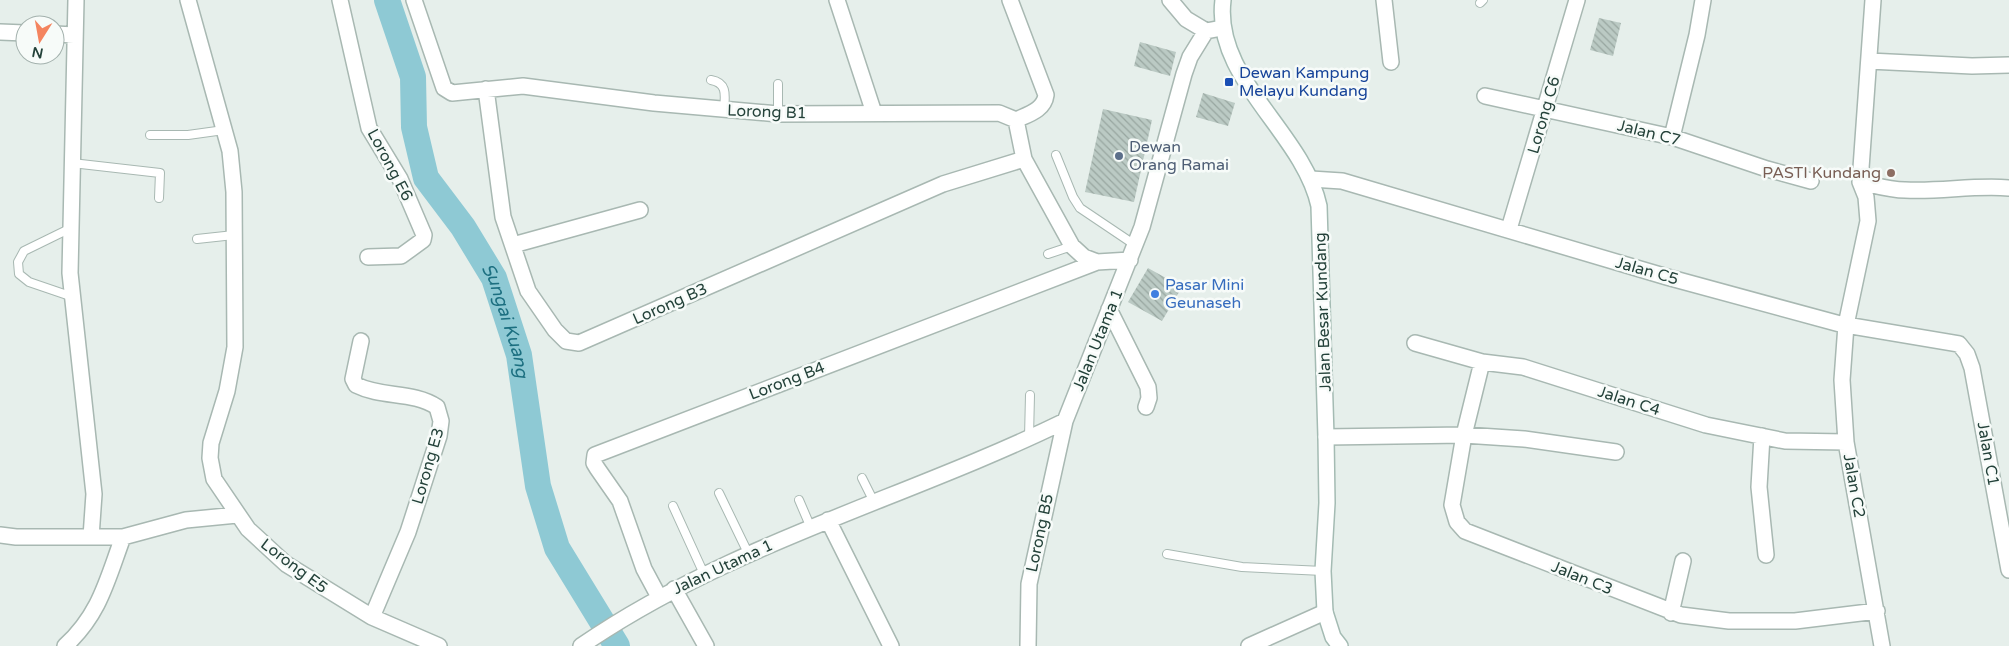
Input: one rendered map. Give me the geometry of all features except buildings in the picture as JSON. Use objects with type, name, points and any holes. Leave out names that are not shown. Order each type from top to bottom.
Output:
[{"type":"street","points":[[76,0],[70,273],[94,494],[91,537]]},
{"type":"street","name":"Lorong E5","points":[[188,0],[224,130],[232,169],[235,347],[227,391],[211,443],[210,458],[214,479],[237,515],[262,544],[286,564],[372,617],[439,646]]},
{"type":"street","name":"Lorong E6","points":[[340,0],[369,128],[400,179],[424,235],[423,240],[401,256],[368,258]]},
{"type":"street","name":"Lorong B1","points":[[414,0],[444,88],[452,92],[523,86],[724,110],[778,114],[1000,113],[1016,120]]},
{"type":"street","points":[[837,0],[874,113]]},
{"type":"street","points":[[1010,0],[1046,94],[1045,102],[1041,108],[1016,120],[1024,158],[1072,246],[1084,257],[1097,262]]},
{"type":"street","points":[[1170,0],[1186,18],[1206,32],[1222,28]]},
{"type":"street","name":"Jalan Besar Kundang","points":[[1223,0],[1222,28],[1232,58],[1311,179],[1319,206],[1327,503],[1323,571],[1325,612],[1333,637],[1340,646]]},
{"type":"street","points":[[1384,0],[1391,62]]},
{"type":"street","name":"Lorong C6","points":[[1509,229],[1577,0]]},
{"type":"street","points":[[1672,137],[1697,35],[1702,0]]},
{"type":"street","points":[[1873,0],[1860,182],[1902,190],[1937,191],[1988,186],[2009,188]]},
{"type":"street","points":[[0,32],[15,33]]},
{"type":"street","name":"Jalan Utama 1","points":[[582,645],[621,619],[704,574],[828,520],[1029,439],[1065,421],[1136,245],[1162,160],[1184,74],[1190,57],[1206,32]]},
{"type":"street","points":[[65,35],[74,35]]},
{"type":"street","points":[[1869,60],[1972,66],[2009,65]]},
{"type":"street","name":"Lorong B3","points":[[486,89],[503,217],[528,291],[555,330],[566,341],[580,343],[943,184],[1024,158]]},
{"type":"street","name":"Jalan C7","points":[[1485,96],[1672,137],[1767,169],[1811,181]]},
{"type":"street","name":"Jalan C5","points":[[1311,179],[1342,181],[1509,229],[1667,278],[1846,325],[1959,344],[1967,354],[1972,368]]},
{"type":"street","name":"Jalan C2","points":[[1860,182],[1866,197],[1868,221],[1846,325],[1842,380],[1846,442],[1882,646]]},
{"type":"street","points":[[513,245],[640,210]]},
{"type":"street","name":"Lorong B4","points":[[659,597],[644,568],[620,501],[594,463],[595,455],[1097,262],[1130,260]]},
{"type":"street","points":[[1109,309],[1148,386],[1149,398],[1146,407]]},
{"type":"street","name":"Lorong E3","points":[[361,340],[353,379],[356,385],[371,390],[426,400],[437,407],[441,420],[439,436],[408,532],[372,617]]},
{"type":"street","name":"Jalan C4","points":[[1416,343],[1482,362],[1523,367],[1706,425],[1786,441],[1846,442]]},
{"type":"street","name":"Jalan C3","points":[[1482,362],[1464,435],[1452,505],[1457,522],[1464,531],[1671,612],[1729,621],[1760,622],[1795,621],[1877,611]]},
{"type":"street","name":"Jalan C1","points":[[1972,368],[2009,570]]},
{"type":"street","name":"Lorong B5","points":[[1028,646],[1029,584],[1065,421]]},
{"type":"street","points":[[1326,437],[1464,435],[1524,440],[1616,452]]},
{"type":"street","points":[[1762,436],[1759,488],[1766,555]]},
{"type":"street","points":[[0,535],[16,537],[122,537],[186,520],[237,515]]},
{"type":"street","points":[[828,520],[891,646]]},
{"type":"street","points":[[65,646],[79,632],[96,608],[122,537]]},
{"type":"street","points":[[1671,612],[1683,561]]},
{"type":"street","points":[[674,590],[706,646]]},
{"type":"street","points":[[1249,646],[1325,612]]},
{"type":"lane","points":[[711,80],[721,83],[725,90],[724,110]]},
{"type":"lane","points":[[778,84],[778,114]]},
{"type":"lane","points":[[150,135],[188,135],[224,130]]},
{"type":"lane","points":[[1056,155],[1080,208],[1136,245]]},
{"type":"lane","points":[[72,163],[160,173],[159,198]]},
{"type":"lane","points":[[71,228],[24,251],[18,262],[19,274],[29,282],[73,297]]},
{"type":"lane","points":[[197,239],[234,235]]},
{"type":"lane","points":[[1048,254],[1072,246]]},
{"type":"lane","points":[[1029,439],[1030,395]]},
{"type":"lane","points":[[862,478],[874,502]]},
{"type":"lane","points":[[719,492],[749,554]]},
{"type":"lane","points":[[799,500],[812,528]]},
{"type":"lane","points":[[673,506],[704,574]]},
{"type":"lane","points":[[1167,554],[1242,567],[1323,571]]},
{"type":"waterway","name":"Sungai Kuang","points":[[387,0],[413,77],[414,127],[426,178],[463,227],[494,278],[519,355],[538,486],[557,548],[617,646]]},
{"type":"place","name":"Dewan Kampung Melayu Kundang","points":[[1229,82]]},
{"type":"place","name":"Dewan Orang Ramai","points":[[1119,156]]},
{"type":"place","name":"PASTI Kundang","points":[[1891,173]]},
{"type":"place","name":"Pasar Mini Geunaseh","points":[[1155,294]]}]
